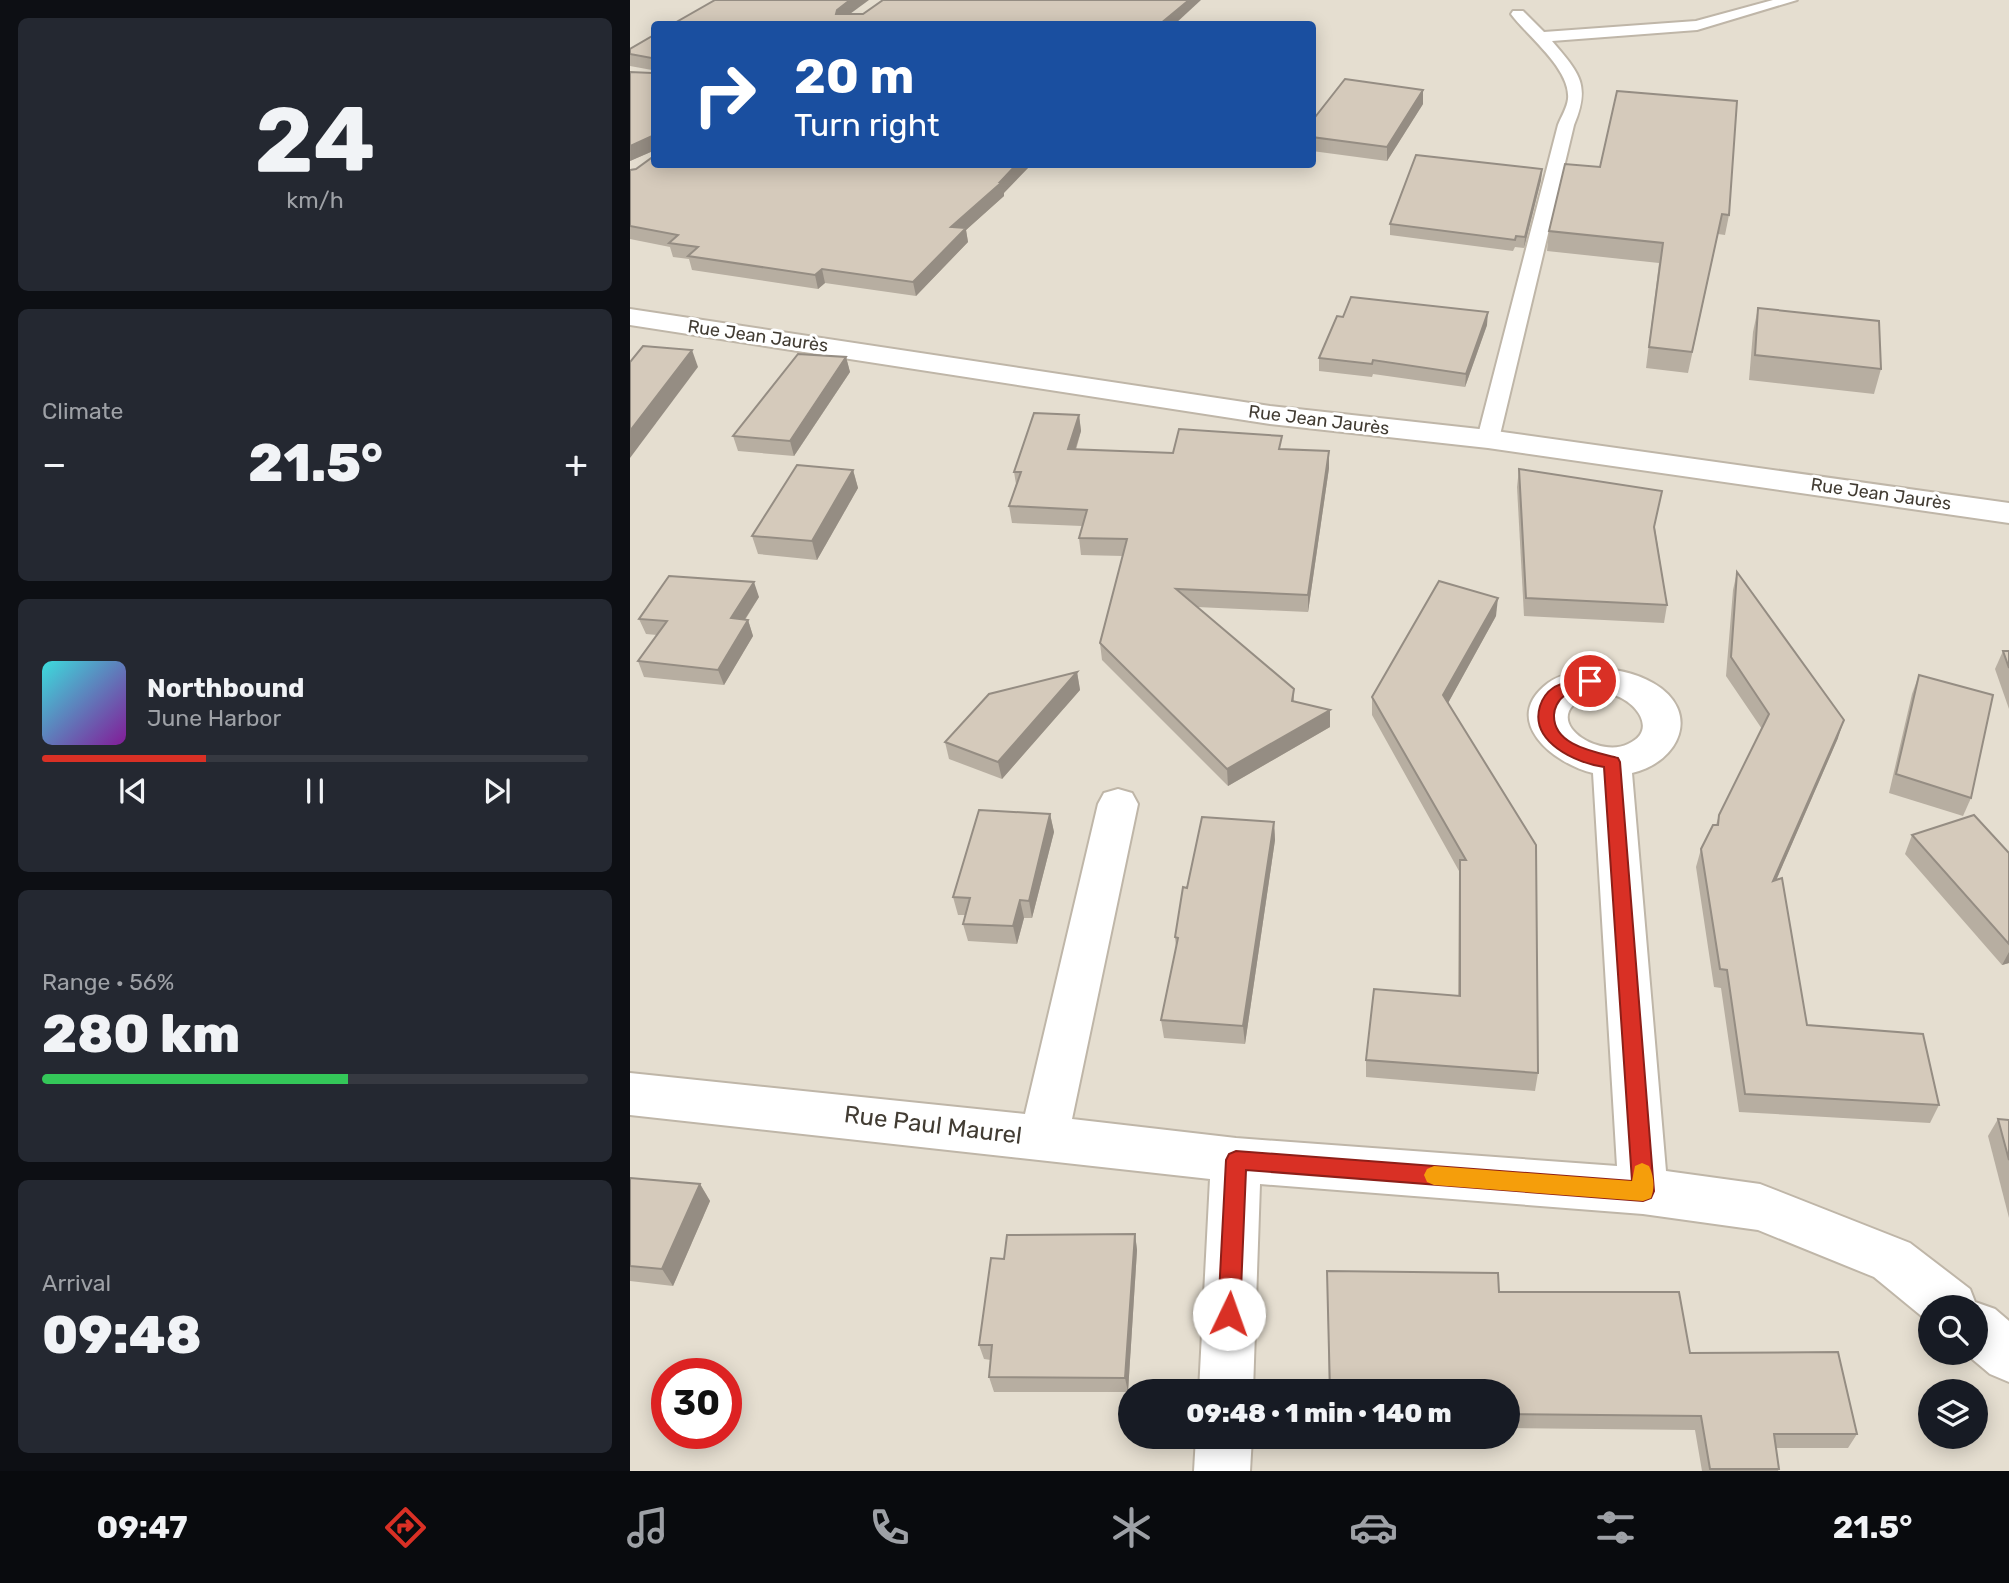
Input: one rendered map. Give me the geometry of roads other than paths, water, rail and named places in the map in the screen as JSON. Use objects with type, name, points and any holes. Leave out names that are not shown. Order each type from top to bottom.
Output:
[{"type":"street","name":"Rue Jean Jaurès","points":[[630,317],[1270,415],[1488,439],[2009,513]]},
{"type":"street","points":[[1612,762],[1643,1191]]},
{"type":"street","points":[[1044,1138],[1118,804]]},
{"type":"street","name":"Rue Paul Maurel","points":[[630,1094],[1236,1160],[1643,1191],[1760,1207],[1892,1260],[1936,1295]]},
{"type":"street","points":[[1227,1379],[1236,1160]]},
{"type":"street","points":[[1988,1338],[2009,1355]]},
{"type":"street","points":[[1222,1471],[1223,1449]]},
{"type":"lane","points":[[1542,37],[1697,25],[1790,0]]},
{"type":"lane","points":[[1488,439],[1566,125],[1576,98],[1574,86],[1542,37],[1518,14]]}]
